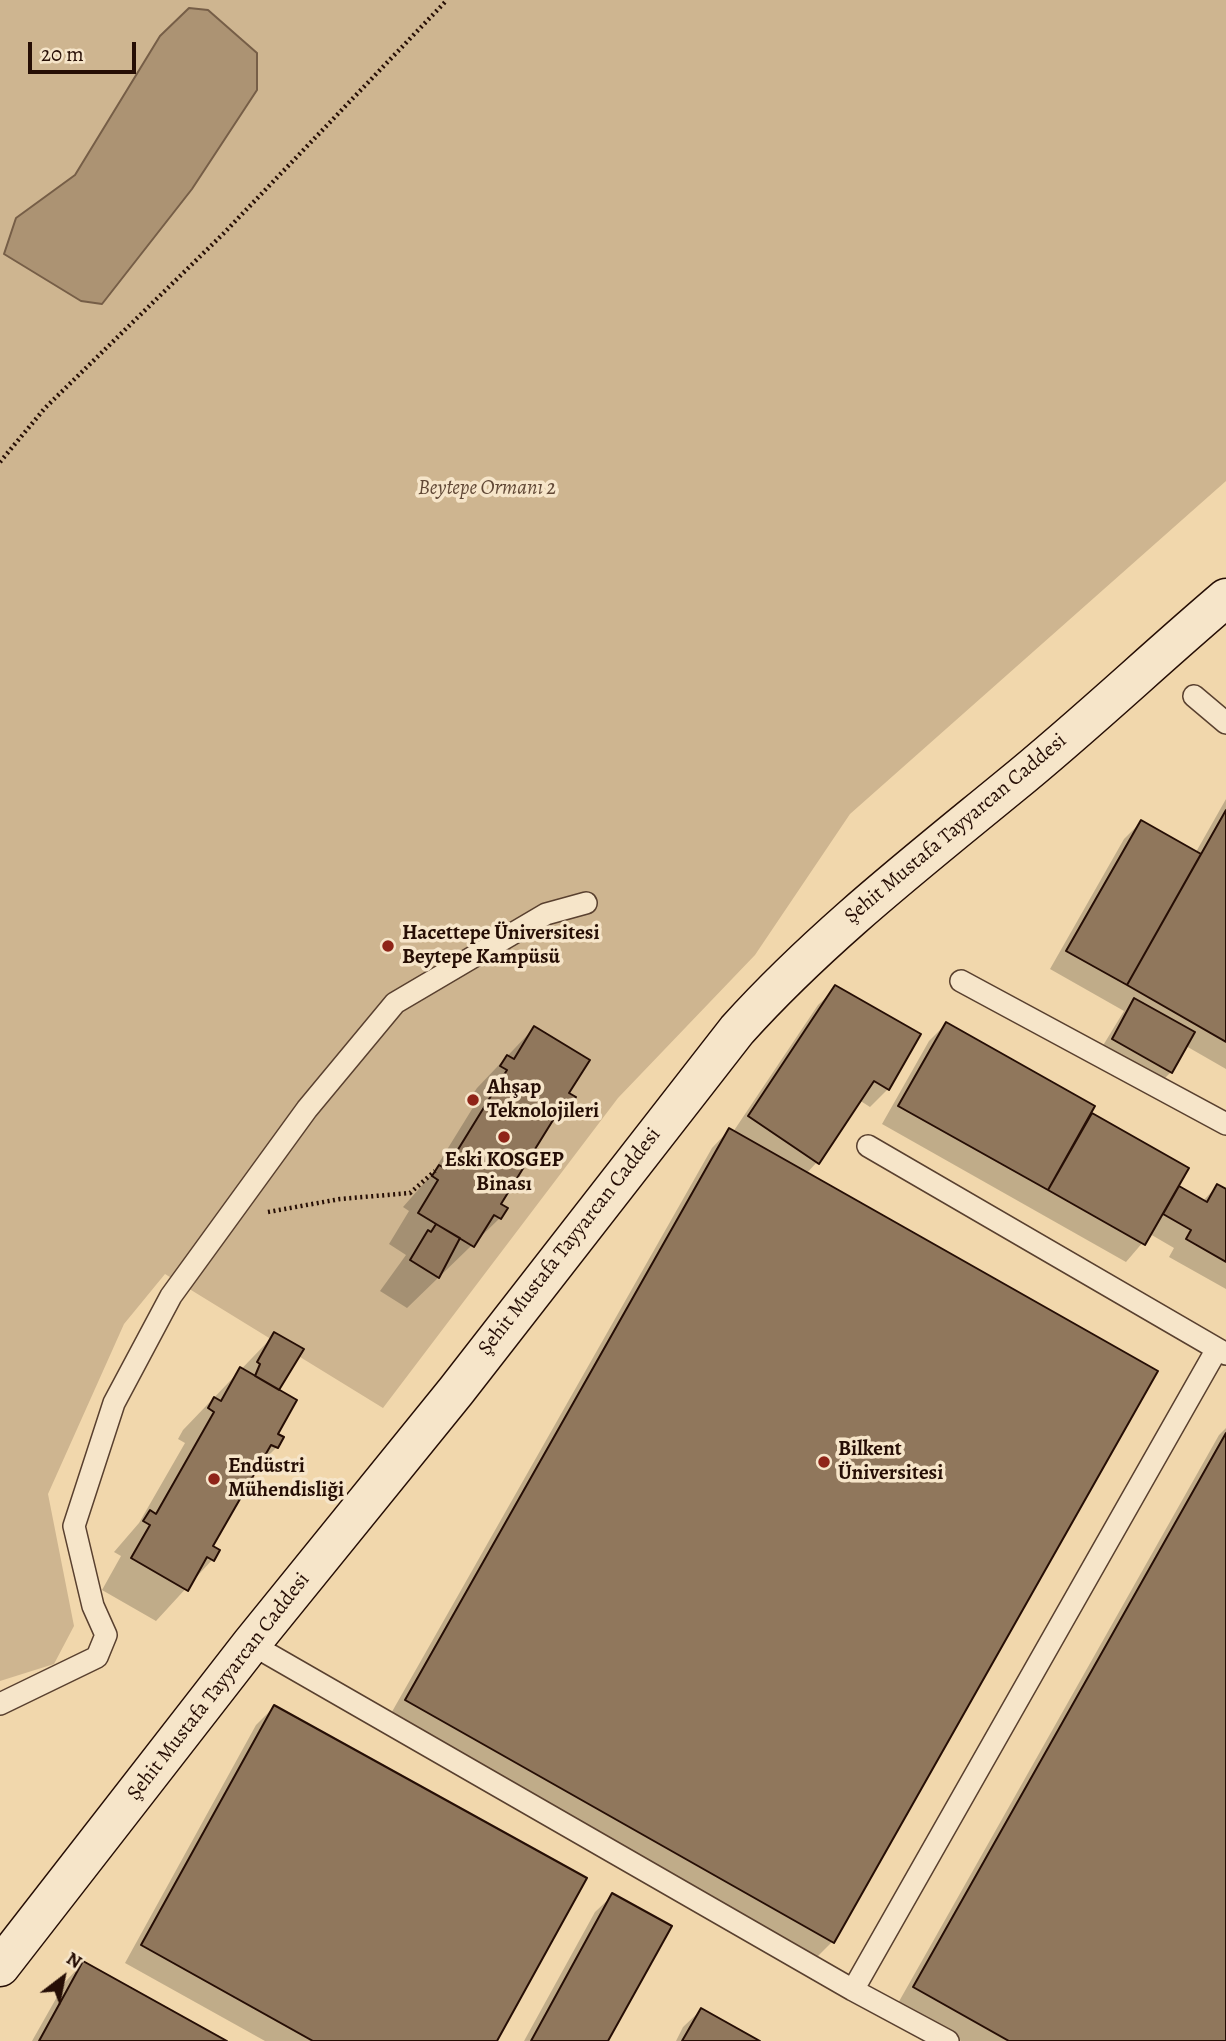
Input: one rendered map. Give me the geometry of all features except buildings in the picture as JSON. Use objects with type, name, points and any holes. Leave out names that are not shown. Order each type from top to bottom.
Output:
[{"type":"main road","name":"Şehit Mustafa Tayyarcan Caddesi","points":[[0,1967],[251,1644],[456,1391],[670,1113],[769,995],[855,912],[1011,785],[1226,598]]},
{"type":"lane","points":[[1194,696],[1226,723]]},
{"type":"lane","points":[[0,1704],[97,1657],[106,1635],[93,1606],[74,1526],[114,1403],[171,1296],[225,1219],[307,1108],[395,1003],[546,914],[586,903]]},
{"type":"lane","points":[[961,981],[1226,1124]]},
{"type":"lane","points":[[853,1990],[1221,1351],[868,1146]]},
{"type":"lane","points":[[251,1644],[853,1990],[948,2041]]},
{"type":"path","points":[[0,462],[45,408],[223,234],[447,0]]},
{"type":"path","points":[[225,1219],[340,1199],[410,1193],[435,1171]]},
{"type":"green space","name":"Beytepe Ormanı 2","points":[[0,0],[1226,0],[1226,481],[850,814],[755,955],[618,1098],[383,1408],[165,1274],[124,1324],[48,1494],[74,1626],[54,1664],[0,1681]]},
{"type":"shaded area","points":[[189,8],[208,10],[257,53],[257,90],[192,189],[102,304],[81,301],[4,254],[16,218],[75,175],[160,36]]},
{"type":"place","name":"Hacettepe Üniversitesi Beytepe Kampüsü","points":[[388,946]]},
{"type":"place","name":"Ahşap Teknolojileri","points":[[473,1100]]},
{"type":"place","name":"Eski KOSGEP Binası","points":[[504,1137]]},
{"type":"place","name":"Bilkent Üniversitesi","points":[[824,1462]]},
{"type":"place","name":"Endüstri Mühendisliği","points":[[214,1479]]}]
